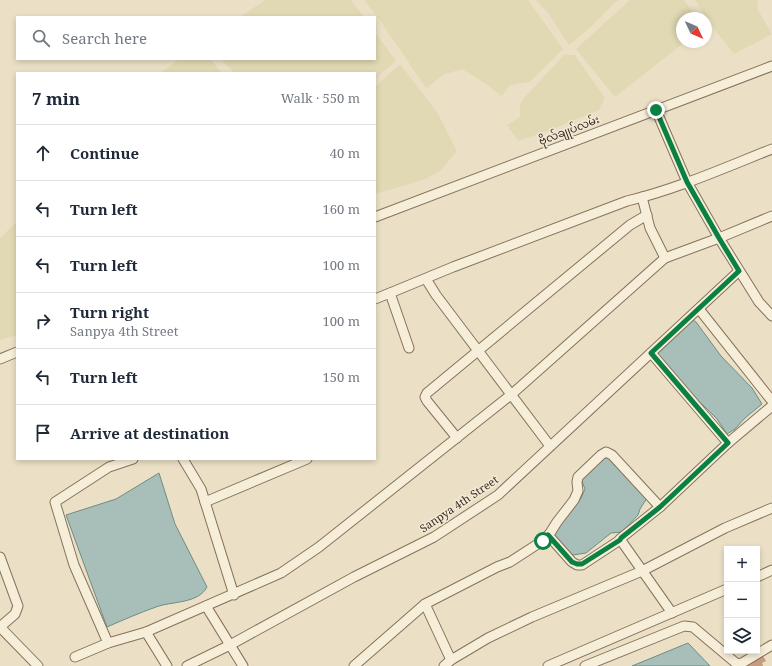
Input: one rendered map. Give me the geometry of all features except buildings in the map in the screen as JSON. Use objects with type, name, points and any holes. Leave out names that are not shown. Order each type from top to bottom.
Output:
[{"type":"street","name":"ဗိုလ်ချုပ်လမ်း","points":[[376,217],[772,66]]},
{"type":"street","points":[[656,110],[687,182],[739,271],[759,302],[772,316]]},
{"type":"street","points":[[376,299],[453,267],[605,209],[687,182],[772,149]]},
{"type":"street","points":[[642,197],[650,228],[665,258]]},
{"type":"street","points":[[456,438],[427,401],[425,397],[427,393],[630,225],[647,215]]},
{"type":"street","points":[[75,657],[108,643],[146,632],[281,574],[319,547],[510,395],[665,258],[772,216]]},
{"type":"street","name":"Sanpya 4th Street","points":[[187,666],[230,645],[354,577],[434,537],[498,496],[739,271]]},
{"type":"street","points":[[426,279],[436,295],[510,395],[550,446]]},
{"type":"street","points":[[390,293],[409,348]]},
{"type":"street","points":[[699,309],[772,401]]},
{"type":"street","points":[[0,359],[16,352]]},
{"type":"street","points":[[651,353],[728,443]]},
{"type":"street","points":[[548,535],[572,562],[577,564],[585,563],[620,540],[660,507],[728,443],[772,406]]},
{"type":"street","points":[[354,666],[425,604],[510,562],[543,541],[574,500],[578,491],[578,477],[606,452],[612,455],[660,507]]},
{"type":"street","points":[[108,643],[74,565],[55,502],[109,467],[130,460]]},
{"type":"street","points":[[184,460],[201,489],[234,595]]},
{"type":"street","points":[[205,502],[305,460]]},
{"type":"street","points":[[425,604],[447,663],[488,638],[526,620],[642,571],[725,528],[772,508]]},
{"type":"street","points":[[620,540],[672,613]]},
{"type":"street","points":[[0,557],[18,603],[15,614],[0,627],[38,666]]},
{"type":"street","points":[[760,576],[772,570]]},
{"type":"street","points":[[548,666],[724,590]]},
{"type":"street","points":[[206,606],[242,666]]},
{"type":"street","points":[[585,666],[684,626],[693,627],[736,665],[772,645]]},
{"type":"street","points":[[146,632],[167,666]]},
{"type":"shaded area","points":[[265,0],[351,0],[363,16],[241,16]]},
{"type":"shaded area","points":[[364,0],[528,0],[563,49],[530,82],[510,85],[502,96],[462,69],[443,75],[426,88],[381,22]]},
{"type":"shaded area","points":[[536,0],[618,0],[592,26],[569,45],[548,13]]},
{"type":"shaded area","points":[[630,0],[684,0],[692,12],[676,12],[676,48],[677,48],[615,97],[576,49]]},
{"type":"shaded area","points":[[695,0],[758,0],[757,8],[772,34],[734,54],[712,26],[712,12],[703,12]]},
{"type":"shaded area","points":[[376,33],[396,61],[376,78],[376,72],[233,72],[222,60],[376,60]]},
{"type":"shaded area","points":[[564,55],[575,55],[605,98],[599,110],[548,131],[518,141],[507,125],[520,117],[520,104],[524,98]]},
{"type":"shaded area","points":[[179,60],[211,60],[221,72],[161,72]]},
{"type":"shaded area","points":[[400,64],[437,112],[457,151],[440,171],[423,180],[376,194],[376,86]]},
{"type":"shaded area","points":[[15,223],[16,224],[16,335],[0,340],[0,238]]},
{"type":"water","points":[[693,320],[721,356],[752,388],[762,404],[745,418],[735,429],[727,434],[717,419],[689,394],[657,354]]},
{"type":"water","points":[[607,456],[647,498],[638,515],[622,532],[611,533],[586,553],[573,555],[565,551],[557,542],[553,532],[581,498],[585,489],[581,479],[583,474]]},
{"type":"water","points":[[159,473],[175,524],[207,587],[203,592],[191,599],[156,607],[107,627],[66,515],[116,499]]},
{"type":"water","points":[[688,643],[710,666],[632,666]]},
{"type":"route","points":[[543,541],[548,535],[572,562],[582,564],[620,540],[660,507],[728,443],[651,353],[739,271],[687,182],[656,110]]}]
